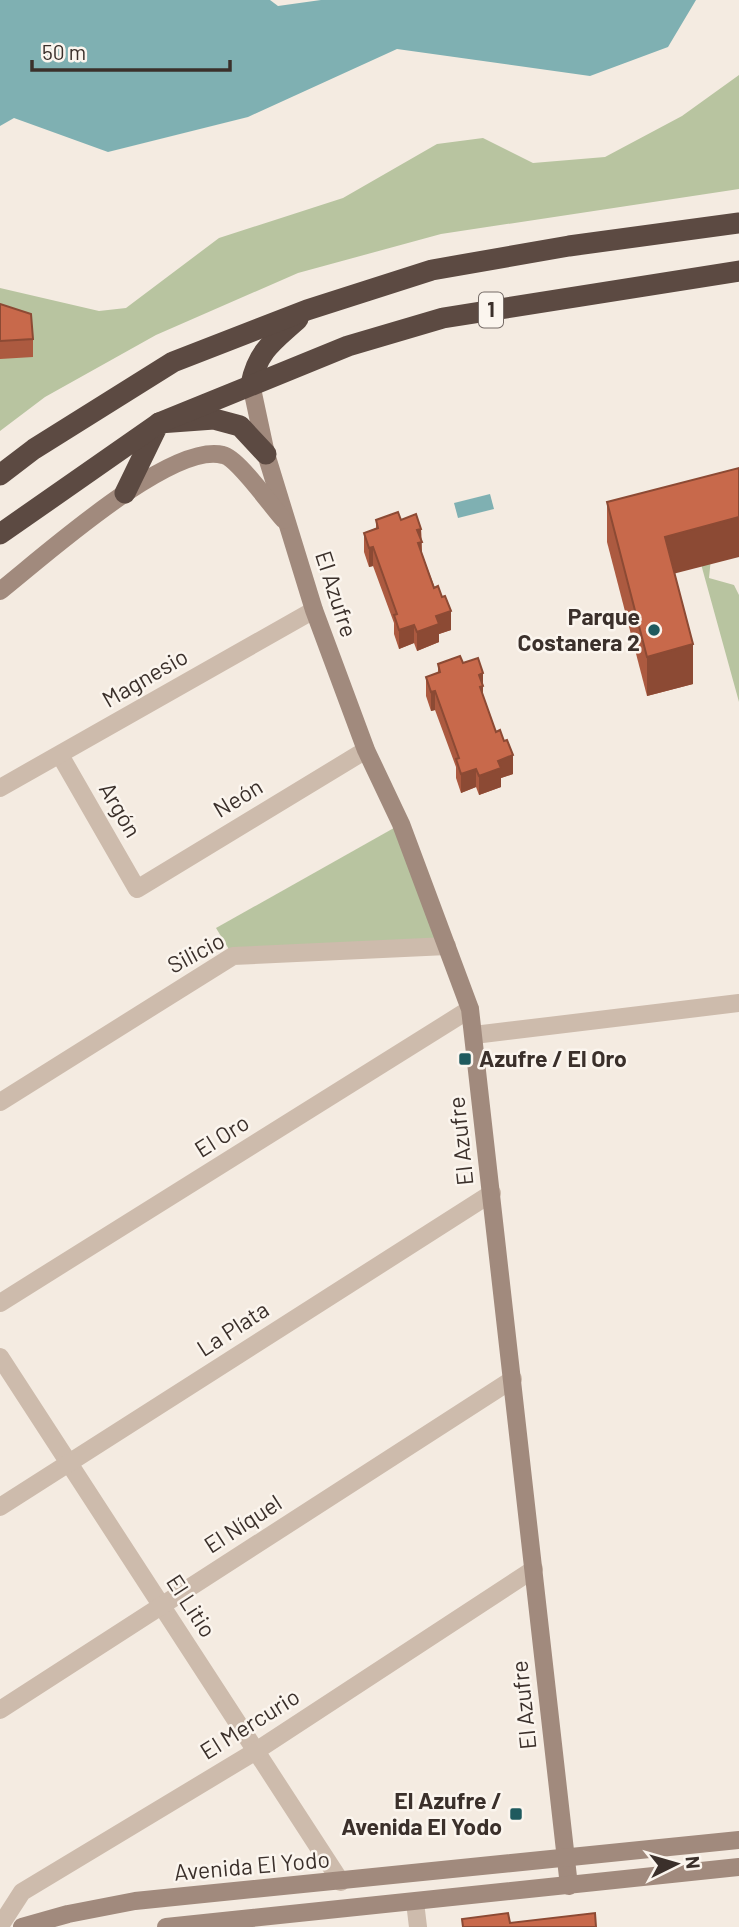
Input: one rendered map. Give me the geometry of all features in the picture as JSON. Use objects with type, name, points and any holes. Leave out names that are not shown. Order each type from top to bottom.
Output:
[{"type":"highway","name":"1","points":[[0,475],[34,449],[173,362],[307,310],[432,270],[569,246],[739,223]]},
{"type":"highway","name":"1","points":[[0,534],[159,423],[348,346],[443,318],[739,271]]},
{"type":"highway","points":[[251,384],[256,362],[265,349],[307,310]]},
{"type":"highway","points":[[125,494],[159,423],[214,419],[240,426],[266,454]]},
{"type":"street","name":"El Azufre","points":[[251,384],[266,454],[314,610],[366,750],[401,824],[471,1009],[569,1886]]},
{"type":"street","points":[[0,591],[125,494],[174,464],[222,454],[237,462],[255,488],[287,523]]},
{"type":"street","name":"Magnesio","points":[[0,789],[314,610]]},
{"type":"street","name":"Neón","points":[[137,889],[366,750]]},
{"type":"street","name":"Argón","points":[[60,755],[137,889]]},
{"type":"street","name":"Silicio","points":[[0,1102],[233,956],[447,946]]},
{"type":"street","points":[[474,1035],[739,1003]]},
{"type":"street","name":"El Oro","points":[[0,1303],[471,1009]]},
{"type":"street","name":"La Plata","points":[[0,1507],[492,1193]]},
{"type":"street","name":"El Litio","points":[[0,1357],[341,1882]]},
{"type":"street","name":"El Níquel","points":[[0,1710],[513,1379]]},
{"type":"street","name":"El Mercurio","points":[[0,1926],[22,1892],[256,1751],[534,1569]]},
{"type":"street","name":"Avenida El Yodo","points":[[22,1927],[135,1901],[565,1860],[739,1840]]},
{"type":"street","points":[[166,1927],[220,1924],[739,1867]]},
{"type":"street","points":[[415,1902],[418,1927]]},
{"type":"green space","points":[[739,75],[739,189],[441,234],[298,273],[156,335],[45,397],[0,431],[0,288],[99,311],[126,308],[219,238],[343,198],[437,144],[483,138],[533,163],[605,157],[682,116]]},
{"type":"green space","points":[[693,535],[711,558],[709,578],[734,585],[739,595],[739,702]]},
{"type":"green space","points":[[401,824],[447,946],[233,956],[216,928]]},
{"type":"water","points":[[0,0],[270,0],[278,6],[321,0],[696,0],[668,47],[590,76],[397,49],[248,117],[108,152],[14,118],[0,126]]},
{"type":"water","points":[[490,494],[494,509],[458,518],[454,503]]},
{"type":"building","points":[[0,304],[31,314],[33,339],[0,341]]},
{"type":"building","points":[[739,468],[739,517],[665,537],[693,644],[647,657],[607,502]]},
{"type":"building","points":[[398,512],[401,520],[416,514],[421,529],[417,530],[422,542],[418,543],[434,588],[438,586],[451,611],[436,616],[439,624],[417,632],[414,625],[399,630],[394,615],[397,614],[373,547],[369,548],[364,533],[378,528],[376,520]]},
{"type":"building","points":[[460,656],[463,663],[478,658],[483,673],[479,675],[483,686],[480,687],[496,732],[500,730],[513,755],[498,761],[501,768],[479,776],[476,769],[461,774],[456,759],[459,758],[435,691],[431,692],[426,677],[440,672],[438,664]]},
{"type":"building","points":[[508,1913],[510,1923],[595,1913],[596,1927],[463,1927],[462,1919]]},
{"type":"place","name":"Parque Costanera 2","points":[[654,630]]},
{"type":"place","name":"Azufre / El Oro","points":[[465,1059]]},
{"type":"place","name":"El Azufre / Avenida El Yodo","points":[[516,1814]]}]
